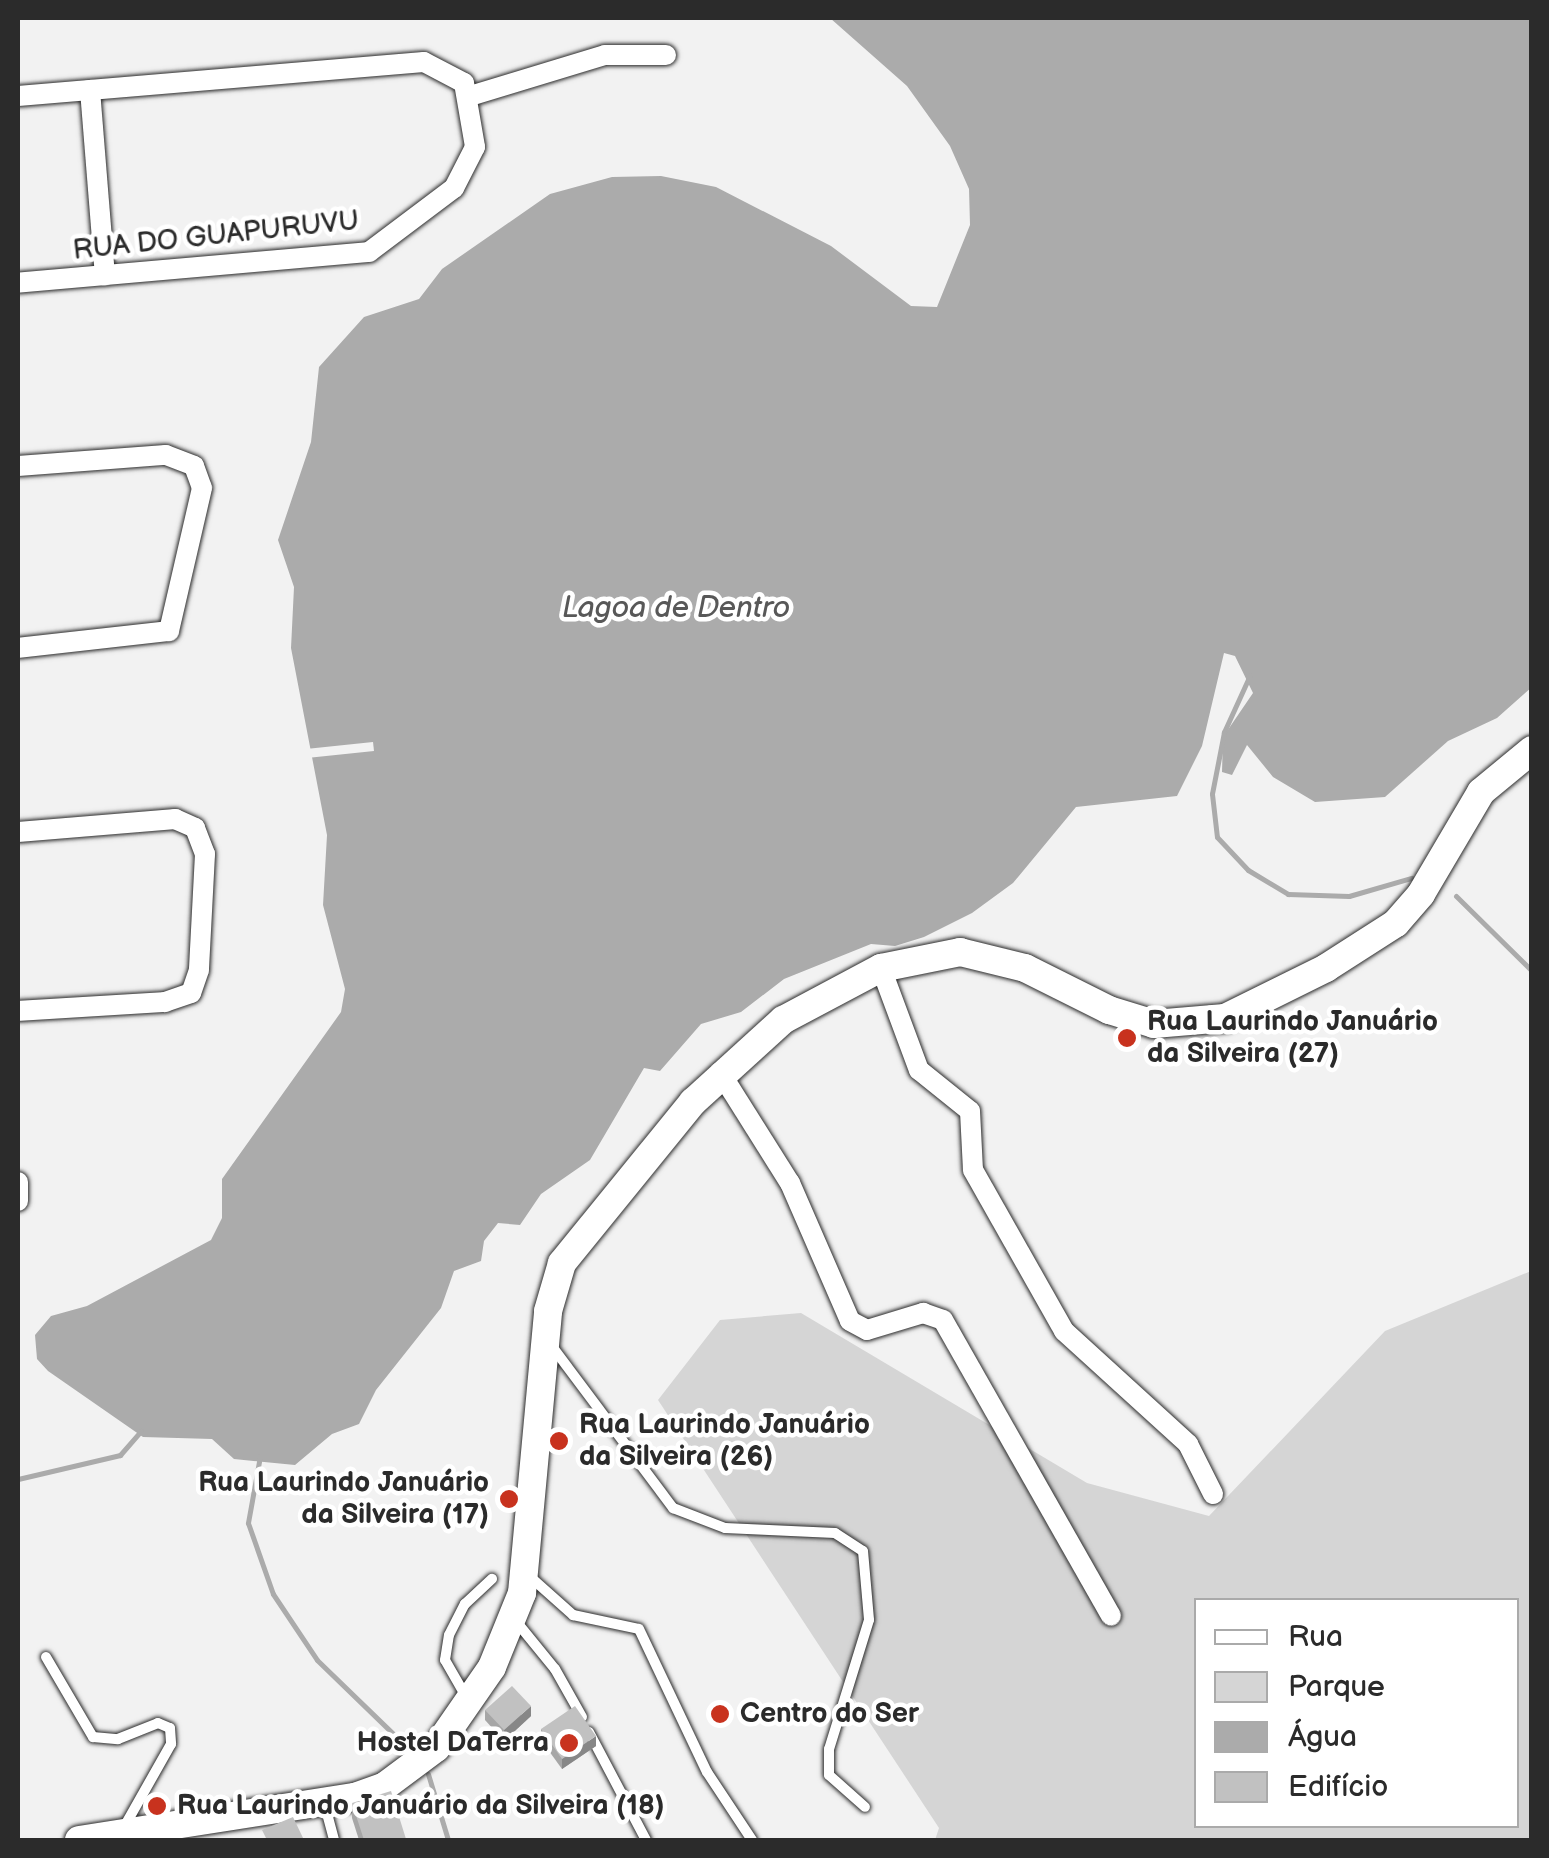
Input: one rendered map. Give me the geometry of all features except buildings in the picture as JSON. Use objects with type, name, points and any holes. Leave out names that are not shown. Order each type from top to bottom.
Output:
[{"type":"main road","points":[[87,1840],[325,1804],[385,1786],[412,1770],[471,1703],[514,1619],[526,1574],[545,1338],[554,1284],[576,1240],[720,1072],[798,1011],[880,968],[939,954],[980,954],[1134,1019],[1179,1026],[1225,1018],[1326,968],[1396,923],[1421,894],[1481,792],[1532,750]]},
{"type":"street","points":[[470,96],[605,54],[666,55]]},
{"type":"street","name":"RUA DO GUAPURUVU","points":[[18,282],[369,252],[465,176],[475,146],[470,96],[454,73],[424,62],[90,90]]},
{"type":"street","points":[[18,96],[90,90],[105,276]]},
{"type":"street","points":[[18,466],[166,455],[194,466],[202,488],[169,631],[18,648]]},
{"type":"street","points":[[18,832],[175,819],[195,828],[205,854],[200,970],[191,993],[165,1002],[18,1011]]},
{"type":"street","points":[[880,968],[920,1070],[970,1111],[973,1170],[1064,1331],[1188,1444],[1213,1494]]},
{"type":"street","points":[[720,1072],[790,1183],[850,1321],[867,1330],[923,1313],[943,1320],[1111,1616]]},
{"type":"street","points":[[18,1182],[18,1201]]},
{"type":"lane","points":[[545,1338],[673,1508],[725,1528],[835,1533],[863,1551],[869,1620],[830,1749],[829,1775],[865,1807]]},
{"type":"lane","points":[[526,1574],[573,1615],[639,1629],[707,1772],[752,1840]]},
{"type":"lane","points":[[471,1703],[444,1660],[465,1604],[492,1579]]},
{"type":"lane","points":[[514,1619],[565,1685],[646,1840]]},
{"type":"lane","points":[[46,1658],[93,1737],[118,1739],[158,1723],[170,1728],[171,1744],[124,1836]]},
{"type":"lane","points":[[325,1804],[334,1840]]},
{"type":"green space","points":[[1531,1271],[1531,1840],[935,1840],[939,1828],[658,1400],[720,1320],[801,1313],[1087,1483],[1209,1516],[1385,1331]]},
{"type":"water","name":"Lagoa de Dentro","points":[[830,18],[1531,18],[1532,687],[1497,718],[1448,741],[1385,797],[1315,802],[1273,777],[1247,745],[1232,775],[1222,772],[1223,737],[1253,693],[1235,656],[1224,653],[1202,746],[1177,796],[1076,807],[1013,883],[972,913],[924,937],[895,946],[871,944],[784,979],[741,1012],[701,1024],[660,1071],[644,1068],[590,1160],[541,1194],[520,1225],[498,1223],[484,1241],[481,1261],[454,1271],[441,1308],[376,1390],[359,1424],[332,1434],[295,1465],[234,1459],[212,1439],[143,1437],[48,1371],[37,1359],[35,1335],[51,1316],[87,1306],[211,1240],[222,1218],[222,1179],[341,1012],[345,989],[323,905],[327,835],[291,648],[294,587],[278,540],[311,442],[319,367],[364,317],[419,299],[442,269],[550,194],[612,177],[661,176],[716,187],[831,246],[911,306],[937,307],[970,225],[969,189],[950,146],[907,86]]},
{"type":"pier","points":[[373,742],[374,751],[307,758],[306,749]]},
{"type":"waterway","points":[[1250,675],[1224,732],[1212,794],[1217,837],[1248,870],[1288,894],[1349,896],[1411,878]]},
{"type":"waterway","points":[[1456,896],[1532,971]]},
{"type":"waterway","points":[[18,1479],[120,1455],[141,1431]]},
{"type":"waterway","points":[[260,1456],[248,1523],[273,1594],[317,1660],[411,1751]]},
{"type":"waterway","points":[[428,1774],[448,1840]]},
{"type":"place","name":"Rua Laurindo Januário da Silveira (27)","points":[[1127,1038]]},
{"type":"place","name":"Rua Laurindo Januário da Silveira (26)","points":[[559,1441]]},
{"type":"place","name":"Rua Laurindo Januário da Silveira (17)","points":[[509,1499]]},
{"type":"place","name":"Centro do Ser","points":[[720,1714]]},
{"type":"place","name":"Hostel DaTerra","points":[[569,1743]]},
{"type":"place","name":"Rua Laurindo Januário da Silveira (18)","points":[[157,1806]]}]
